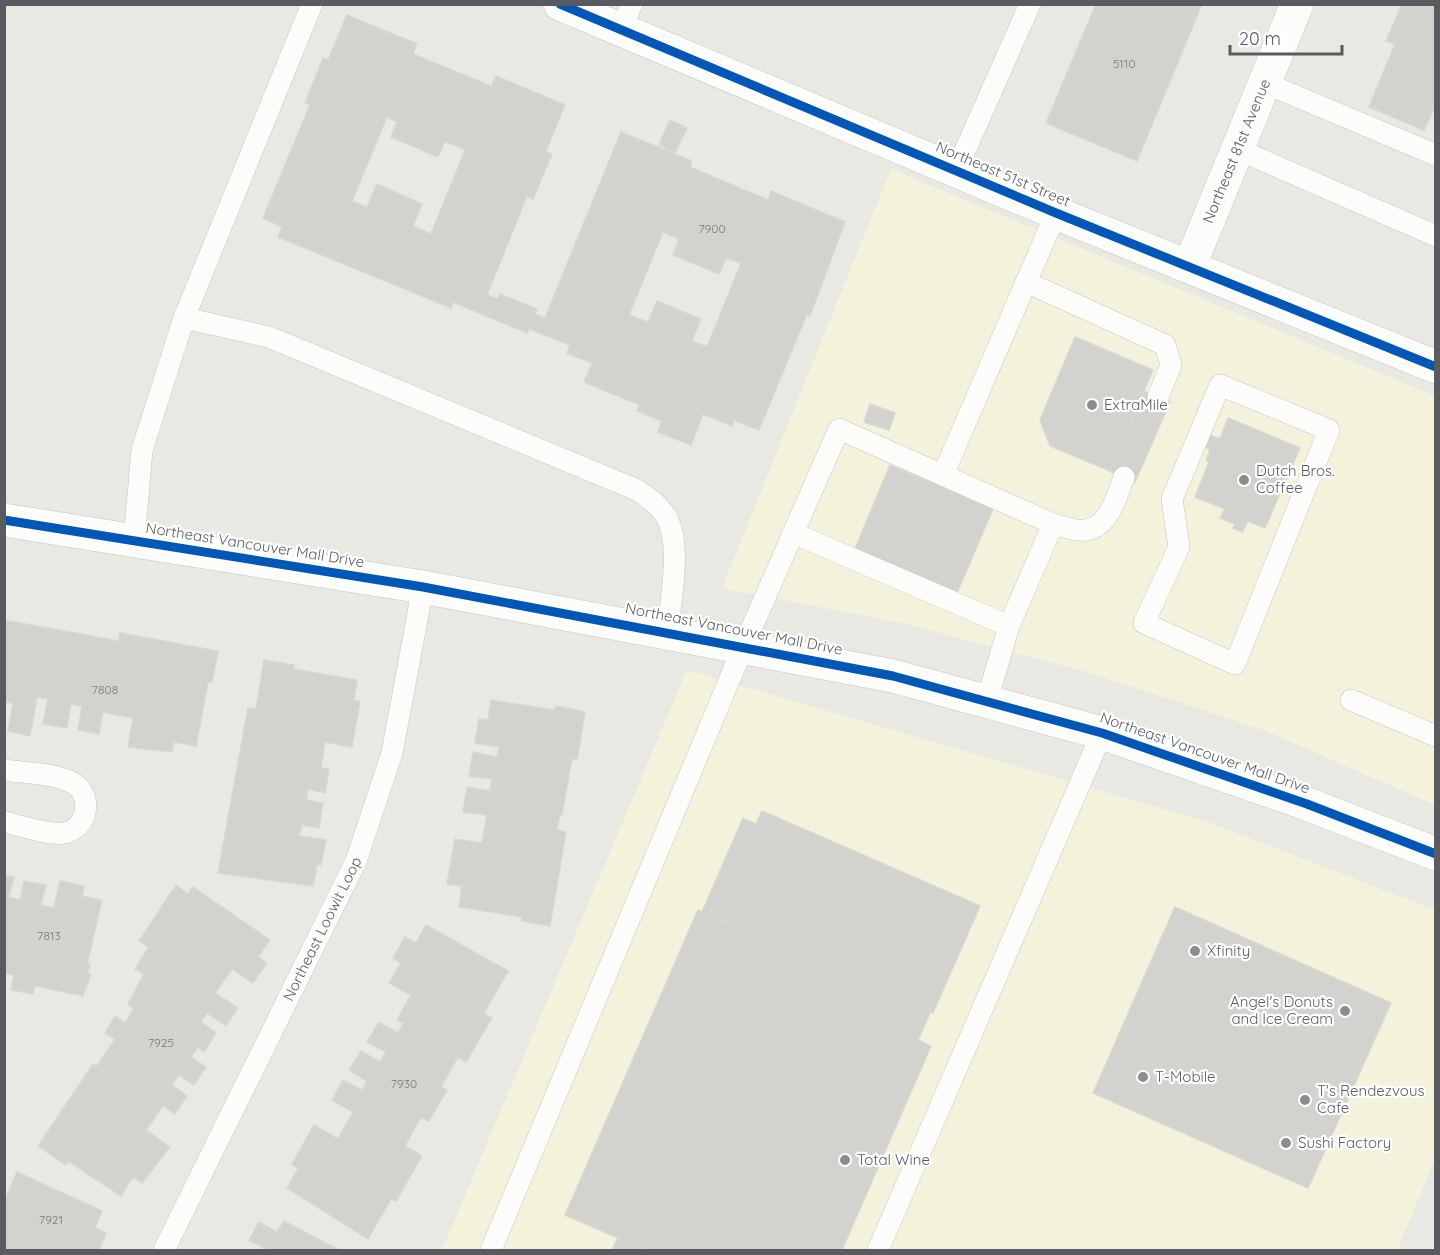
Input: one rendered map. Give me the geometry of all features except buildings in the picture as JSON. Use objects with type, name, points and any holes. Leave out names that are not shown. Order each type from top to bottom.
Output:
[{"type":"main road","name":"Northeast 51st Street","points":[[560,4],[626,17],[956,171],[1436,367]]},
{"type":"main road","name":"Northeast 81st Avenue","points":[[1190,265],[1297,4]]},
{"type":"main road","name":"Northeast Vancouver Mall Drive","points":[[4,520],[423,587],[744,645],[893,676],[1102,733],[1307,804],[1436,854]]},
{"type":"lane","points":[[134,541],[142,450],[184,318],[312,4]]},
{"type":"lane","points":[[956,171],[1030,4]]},
{"type":"lane","points":[[1265,83],[1436,155]]},
{"type":"lane","points":[[1238,149],[1436,236]]},
{"type":"lane","points":[[943,476],[1056,213]]},
{"type":"lane","points":[[1026,282],[1165,345],[1169,351],[1171,365],[1158,397]]},
{"type":"lane","points":[[184,318],[269,337],[637,490],[654,501],[666,516],[674,534],[668,631]]},
{"type":"lane","points":[[1220,385],[1329,430],[1235,664],[1144,623],[1179,547],[1172,499],[1220,385]]},
{"type":"lane","points":[[491,1251],[744,645],[839,429],[1053,524],[1085,531],[1096,527],[1111,510],[1124,477]]},
{"type":"lane","points":[[987,700],[1009,626],[1053,524]]},
{"type":"lane","points":[[793,533],[1009,626]]},
{"type":"lane","name":"Northeast Loowit Loop","points":[[164,1251],[356,861],[392,753],[423,587]]},
{"type":"lane","points":[[1351,700],[1436,736]]},
{"type":"lane","points":[[878,1251],[1102,733]]},
{"type":"lane","points":[[4,770],[70,781],[83,793],[86,802],[83,819],[70,832],[61,834],[4,822]]},
{"type":"shaded area","points":[[891,169],[1435,396],[1435,805],[1266,731],[1087,672],[906,624],[722,588]]},
{"type":"shaded area","points":[[687,670],[1211,823],[1435,910],[1435,1159],[1397,1250],[442,1250]]},
{"type":"cycle path","points":[[560,4],[1056,213],[1436,367]]},
{"type":"cycle path","points":[[4,520],[423,587],[893,676],[1102,733],[1307,804],[1436,854]]},
{"type":"place","name":"ExtraMile","points":[[1092,405]]},
{"type":"place","name":"Dutch Bros. Coffee","points":[[1244,480]]},
{"type":"place","name":"Xfinity","points":[[1195,951]]},
{"type":"place","name":"Angel's Donuts and Ice Cream","points":[[1345,1011]]},
{"type":"place","name":"T-Mobile","points":[[1143,1077]]},
{"type":"place","name":"T's Rendezvous Cafe","points":[[1305,1100]]},
{"type":"place","name":"Sushi Factory","points":[[1286,1143]]},
{"type":"place","name":"Total Wine","points":[[845,1160]]}]
